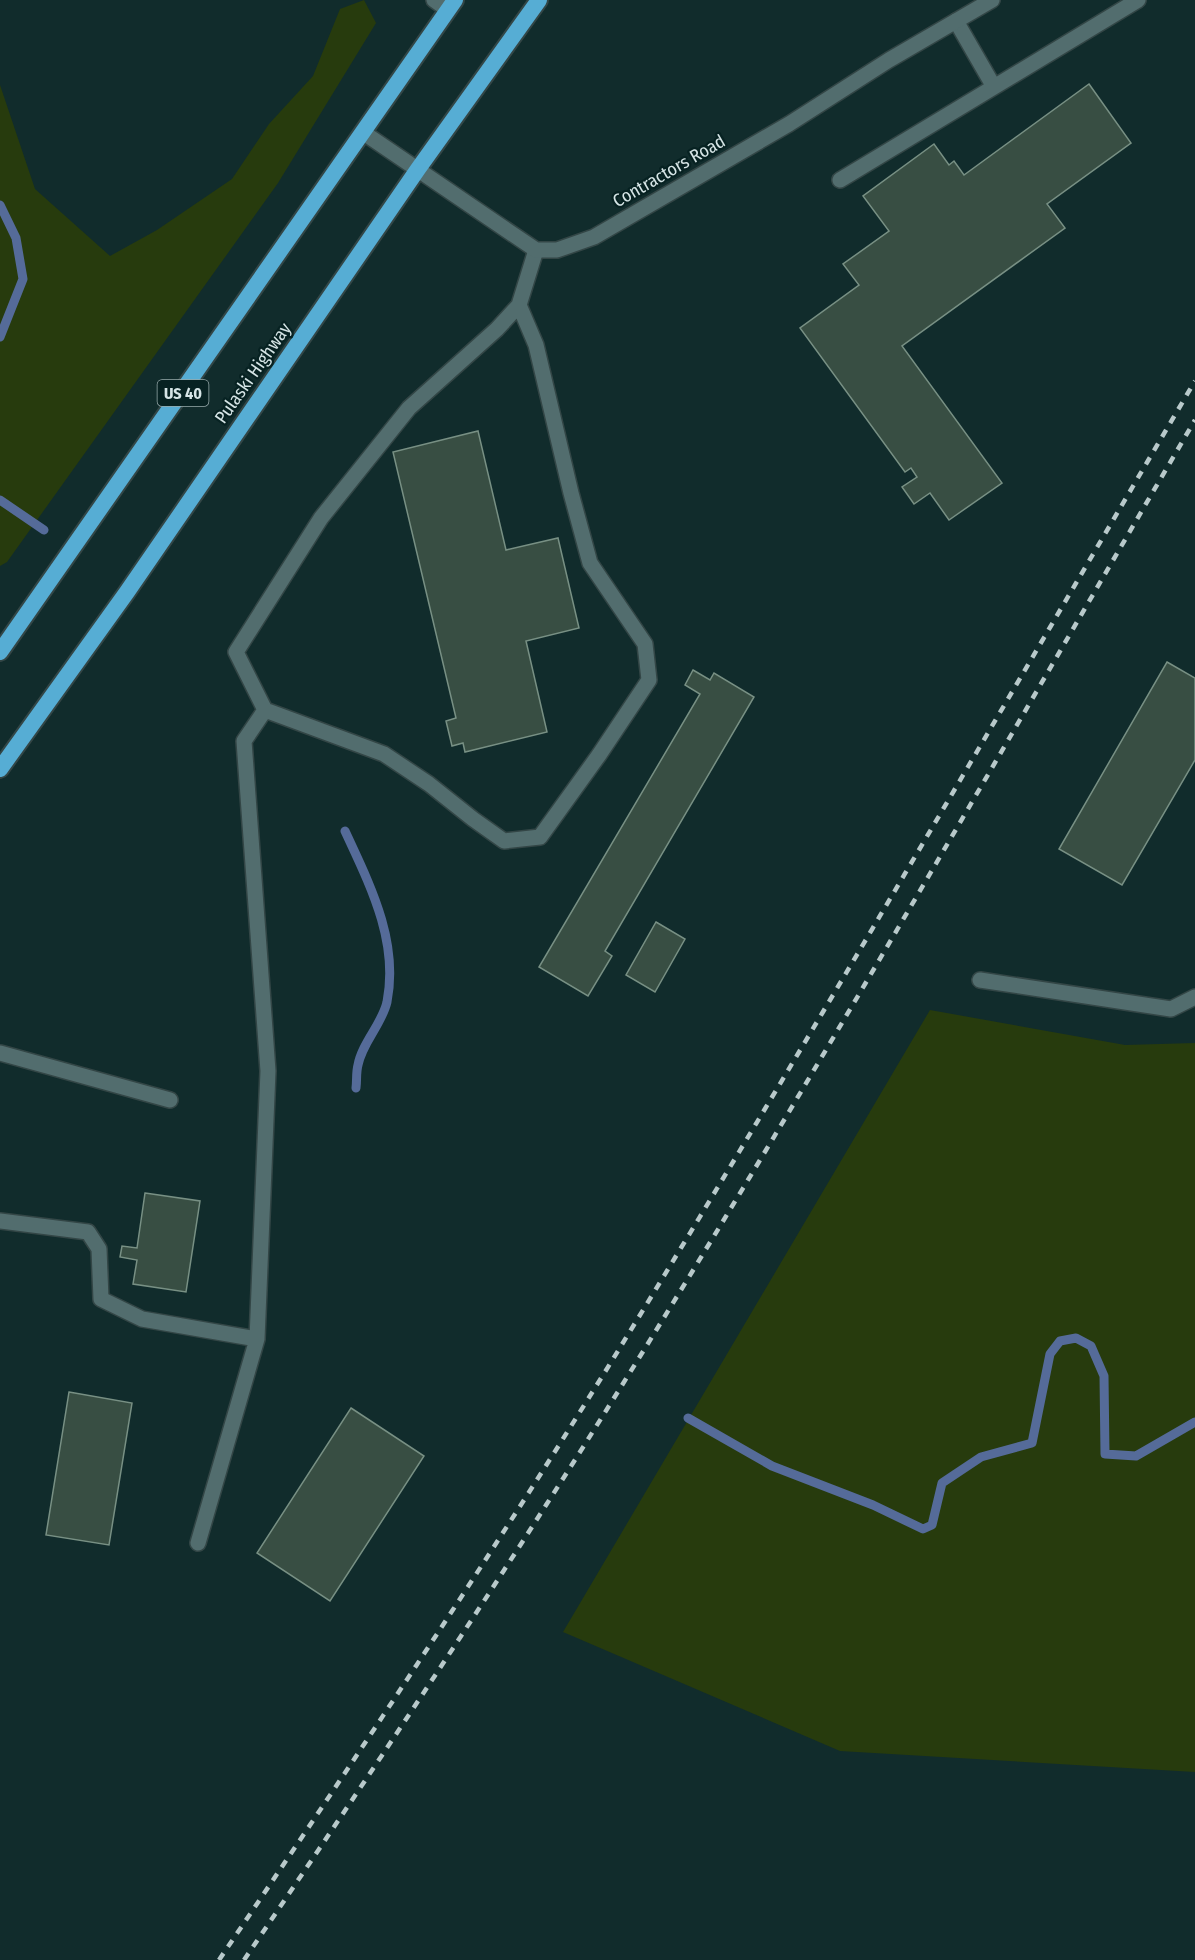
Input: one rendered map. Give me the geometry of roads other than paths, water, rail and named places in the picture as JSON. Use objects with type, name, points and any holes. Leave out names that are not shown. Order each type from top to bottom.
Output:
[{"type":"highway","name":"Pulaski Highway","points":[[0,769],[127,592],[418,169],[539,0]]},
{"type":"highway","name":"US 40","points":[[0,652],[452,5]]},
{"type":"street","points":[[434,0],[452,5]]},
{"type":"street","name":"Contractors Road","points":[[536,250],[558,250],[594,237],[789,124],[889,60],[992,0]]},
{"type":"street","points":[[840,180],[1138,0]]},
{"type":"street","points":[[956,21],[994,87]]},
{"type":"street","points":[[364,133],[536,250],[519,305],[498,329],[409,408],[321,518],[236,652],[266,710],[384,754],[429,784],[504,841],[540,837],[600,755],[649,680],[645,644],[590,563],[536,345],[519,305]]},
{"type":"street","points":[[198,1543],[257,1339],[268,1071],[244,741],[266,710]]},
{"type":"street","points":[[980,980],[1171,1009],[1195,998]]},
{"type":"street","points":[[0,1053],[170,1100]]},
{"type":"street","points":[[0,1221],[88,1232],[99,1249],[101,1299],[142,1319],[257,1339]]},
{"type":"waterway","points":[[0,205],[16,238],[23,279],[0,337]]},
{"type":"waterway","points":[[0,500],[44,530]]},
{"type":"waterway","points":[[345,831],[380,914],[386,935],[390,979],[387,1002],[381,1018],[360,1057],[356,1088]]},
{"type":"waterway","points":[[688,1418],[772,1466],[873,1505],[923,1529],[932,1525],[942,1483],[981,1457],[1032,1443],[1050,1354],[1060,1341],[1076,1338],[1091,1346],[1104,1376],[1105,1454],[1136,1456],[1195,1422]]},
{"type":"railway","points":[[219,1960],[419,1661],[613,1359],[834,994],[1195,381]]},
{"type":"railway","points":[[244,1960],[535,1522],[702,1256],[985,780],[1195,420]]}]
